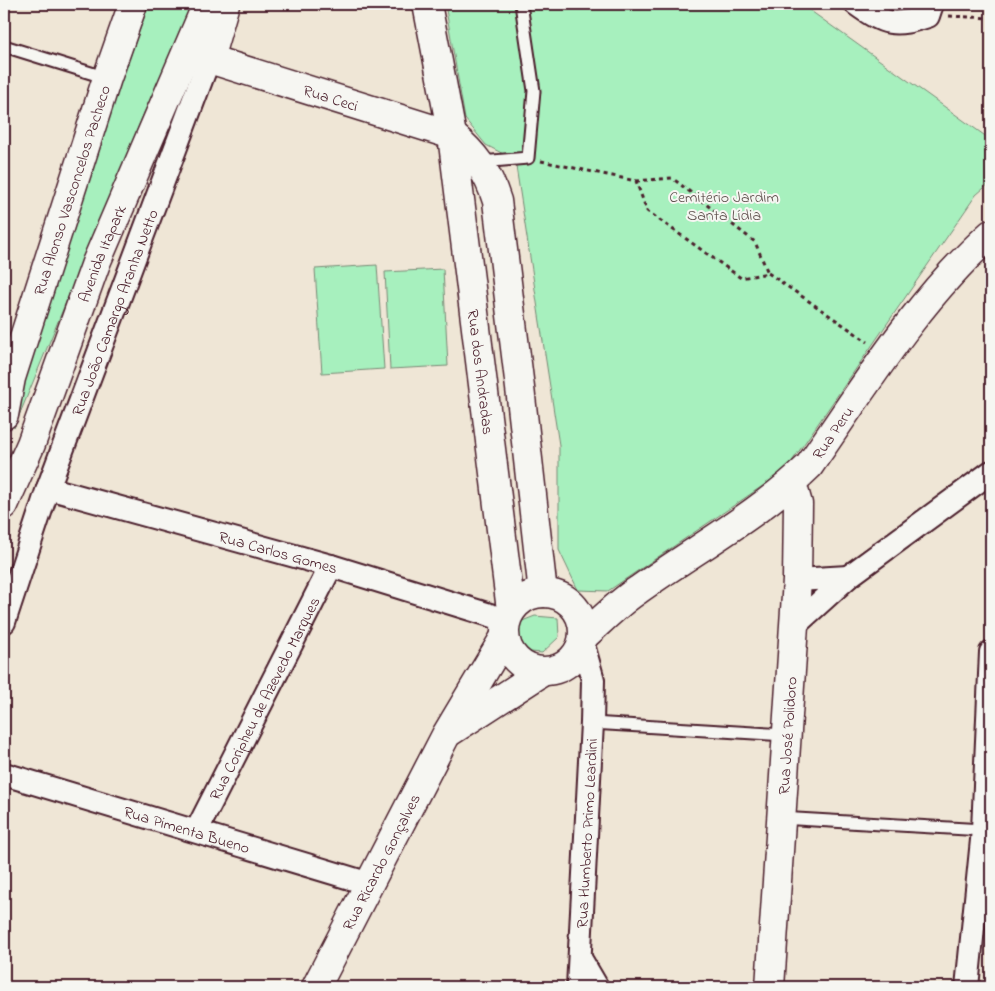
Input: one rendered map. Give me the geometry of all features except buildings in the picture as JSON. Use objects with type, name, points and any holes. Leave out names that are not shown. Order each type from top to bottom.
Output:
[{"type":"street","name":"Rua Alonso Vasconcelos Pacheco","points":[[4,415],[7,388],[107,78],[134,4]]},
{"type":"street","name":"Avenida Itapark","points":[[4,505],[31,444],[96,263],[207,4]]},
{"type":"street","name":"Rua João Camargo Aranha Netto","points":[[4,622],[48,488],[209,59],[225,4]]},
{"type":"street","name":"Rua dos Andradas","points":[[426,4],[452,135],[507,623]]},
{"type":"street","points":[[856,4],[885,22],[902,24],[930,10]]},
{"type":"street","name":"Rua Ceci","points":[[209,59],[452,135]]},
{"type":"street","points":[[452,135],[480,162],[491,181],[496,201],[520,388],[543,593]]},
{"type":"street","points":[[458,189],[478,188],[496,201]]},
{"type":"street","name":"Rua Peru","points":[[579,638],[636,591],[792,483],[809,466],[887,356],[943,282],[991,234]]},
{"type":"street","points":[[482,390],[520,388]]},
{"type":"street","points":[[795,625],[848,577],[991,472]]},
{"type":"street","name":"Rua José Polidoro","points":[[770,987],[797,580],[798,504],[792,483]]},
{"type":"street","name":"Rua Carlos Gomes","points":[[48,488],[331,566],[507,623]]},
{"type":"street","name":"Rua Coripheu de Azevedo Marques","points":[[197,830],[331,566]]},
{"type":"street","points":[[797,580],[848,577]]},
{"type":"street","points":[[543,593],[564,598],[579,638],[553,671],[542,672],[531,670],[518,661],[508,648],[507,623],[520,601],[530,595],[543,593]]},
{"type":"street","name":"Rua Ricardo Gonçalves","points":[[316,987],[446,735],[507,623]]},
{"type":"street","name":"Rua Humberto Primo Leardini","points":[[578,987],[593,680],[579,638]]},
{"type":"street","points":[[967,987],[983,830],[991,652]]},
{"type":"street","name":"Rua Ricardo Gonçalves","points":[[446,735],[542,672]]},
{"type":"street","name":"Rua Pimenta Bueno","points":[[4,774],[197,830],[370,884]]},
{"type":"street","points":[[580,958],[597,987]]},
{"type":"lane","points":[[480,162],[528,158],[534,91],[521,4]]},
{"type":"lane","points":[[4,46],[107,78]]},
{"type":"lane","points":[[592,722],[786,735]]},
{"type":"lane","points":[[780,818],[983,830]]},
{"type":"path","points":[[930,10],[991,18]]},
{"type":"path","points":[[528,158],[636,181],[672,178],[755,242],[768,273],[887,356]]},
{"type":"path","points":[[636,181],[647,211],[741,278],[768,273]]},
{"type":"green space","points":[[149,4],[193,4],[144,113],[14,428],[32,343],[87,176]]},
{"type":"green space","name":"Cemitério Jardim Santa Lídia","points":[[445,4],[801,4],[991,140],[991,182],[976,195],[786,470],[608,591],[578,590],[559,550],[559,445],[515,160],[486,145],[465,119]]},
{"type":"green space","points":[[377,265],[384,369],[322,373],[315,269]]},
{"type":"green space","points":[[443,269],[448,366],[390,369],[385,272]]},
{"type":"green space","points":[[535,616],[558,618],[559,637],[542,653],[520,651],[507,645],[504,637],[517,623]]}]
